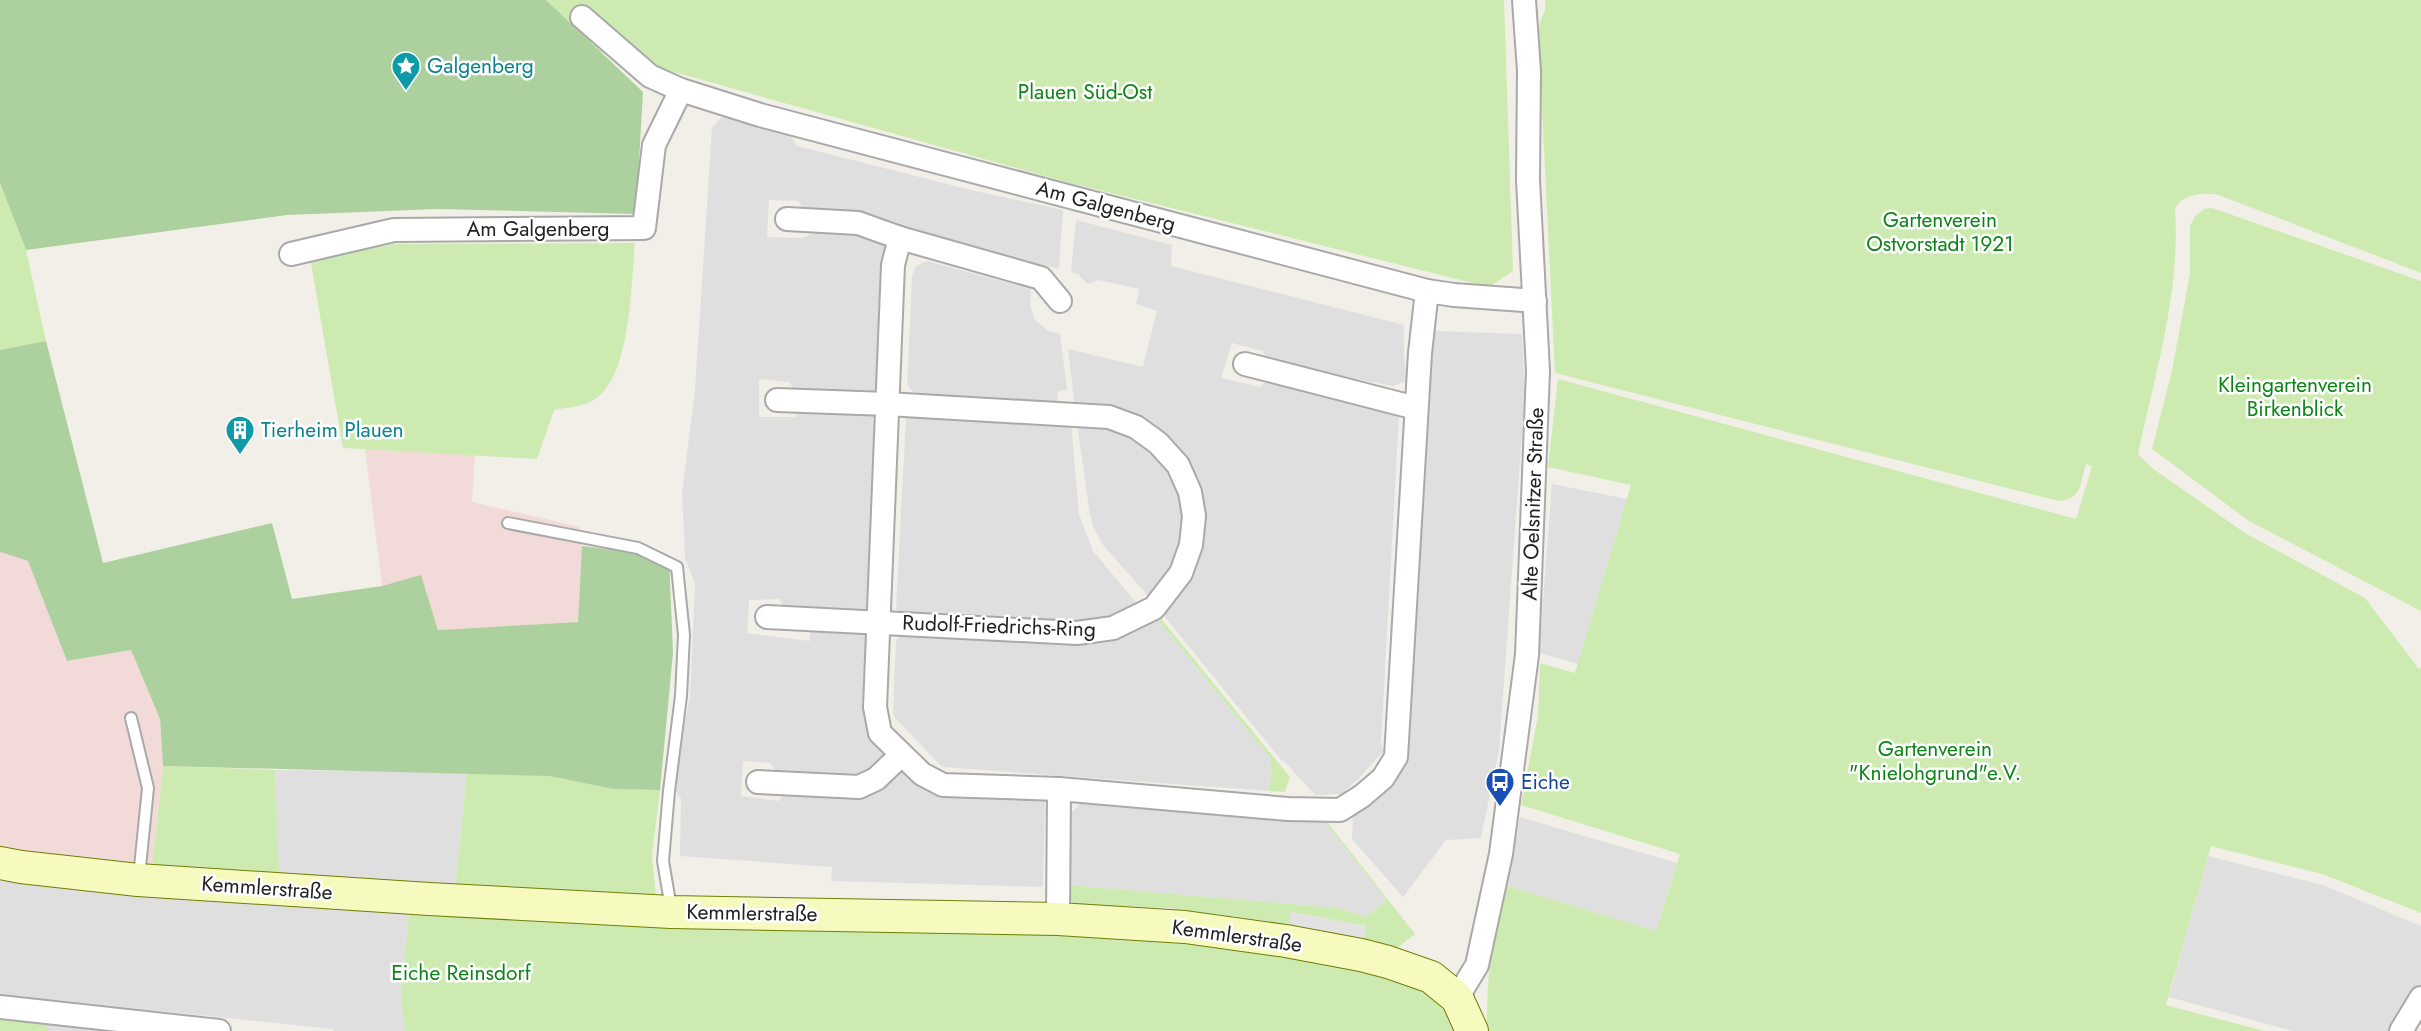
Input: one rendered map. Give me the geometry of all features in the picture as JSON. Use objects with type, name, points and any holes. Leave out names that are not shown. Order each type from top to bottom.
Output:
[{"type":"street","name":"Alte Oelsnitzer Straße","points":[[1457,998],[1477,965],[1501,854],[1527,655],[1538,371],[1528,180],[1529,71],[1524,0]]},
{"type":"street","name":"Am Galgenberg","points":[[582,17],[650,75],[681,90],[760,116],[1427,291],[1534,301]]},
{"type":"street","name":"Am Galgenberg","points":[[291,254],[394,230],[644,228],[654,145],[681,90]]},
{"type":"street","points":[[787,219],[858,222],[900,238],[1041,278],[1060,301]]},
{"type":"street","name":"Rudolf-Friedrichs-Ring","points":[[900,238],[893,265],[875,707],[880,733],[922,774],[943,785],[1059,789],[1288,809],[1340,810],[1362,796],[1383,778],[1396,757],[1416,408],[1427,291]]},
{"type":"street","points":[[1245,364],[1416,408]]},
{"type":"street","name":"Rudolf-Friedrichs-Ring","points":[[767,617],[1077,633],[1113,628],[1154,609],[1181,573],[1191,545],[1194,516],[1190,492],[1178,465],[1158,444],[1136,427],[1109,417],[777,400]]},
{"type":"street","points":[[758,782],[859,787],[876,779],[901,755]]},
{"type":"street","points":[[1058,919],[1059,789]]},
{"type":"street","name":"Kemmlerstraße","points":[[0,863],[138,880],[429,899],[671,912],[1058,919],[1185,927],[1286,941],[1361,955],[1431,977],[1457,998],[1472,1031]]},
{"type":"street","points":[[2402,1031],[2421,998]]},
{"type":"street","points":[[0,1007],[219,1031]]},
{"type":"lane","points":[[508,523],[638,548],[676,567],[684,635],[681,696],[663,861],[671,912]]},
{"type":"lane","points":[[131,718],[148,788],[138,880]]},
{"type":"shaded area","points":[[725,113],[788,131],[797,146],[975,191],[1063,210],[1059,269],[933,238],[806,211],[798,201],[769,200],[767,237],[802,238],[813,233],[817,227],[860,233],[885,242],[889,250],[878,396],[797,393],[789,382],[759,379],[759,417],[795,417],[800,409],[870,412],[877,418],[873,599],[865,612],[786,609],[779,599],[749,600],[747,633],[810,641],[810,626],[867,629],[889,753],[864,776],[778,774],[770,763],[743,761],[741,796],[779,801],[786,792],[903,769],[938,793],[1045,801],[1043,887],[831,881],[832,867],[680,856],[681,799],[676,792],[680,748],[690,696],[695,584],[685,558],[682,493],[695,390],[712,128]]},
{"type":"shaded area","points":[[1076,220],[1172,245],[1171,266],[1404,325],[1407,381],[1392,386],[1267,361],[1263,351],[1232,343],[1221,378],[1260,387],[1269,379],[1390,410],[1399,415],[1381,743],[1384,751],[1341,794],[1315,795],[1282,761],[1160,611],[1186,579],[1184,462],[1075,407],[1068,349],[1143,367],[1157,311],[1136,304],[1140,289],[1098,280],[1088,284],[1078,274],[1071,272]]},
{"type":"shaded area","points":[[927,261],[1031,289],[1030,305],[1035,320],[1048,331],[1060,333],[1067,390],[1058,391],[1057,403],[919,398],[907,385],[912,276],[916,266]]},
{"type":"shaded area","points":[[1433,331],[1522,334],[1525,392],[1499,750],[1481,838],[1446,840],[1403,897],[1352,839],[1353,817],[1396,779],[1405,765],[1426,362]]},
{"type":"shaded area","points":[[911,413],[1071,422],[1079,514],[1093,551],[1139,606],[1111,621],[1090,624],[902,616],[896,609],[906,419]]},
{"type":"shaded area","points":[[1077,423],[1109,425],[1141,440],[1163,460],[1178,489],[1186,522],[1173,573],[1150,598],[1103,545],[1094,529]]},
{"type":"shaded area","points":[[365,449],[475,455],[472,502],[580,527],[582,547],[578,622],[438,630],[421,576],[382,586]]},
{"type":"shaded area","points":[[1552,484],[1627,499],[1578,664],[1539,653]]},
{"type":"shaded area","points":[[0,552],[28,561],[67,661],[131,650],[160,719],[163,766],[152,867],[0,854]]},
{"type":"shaded area","points":[[1155,616],[1271,759],[1270,791],[942,767],[896,719],[893,713],[896,640],[906,632],[1100,638]]},
{"type":"shaded area","points":[[275,770],[467,772],[455,888],[279,875]]},
{"type":"shaded area","points":[[1081,803],[1323,820],[1387,900],[1366,917],[1338,908],[1068,885],[1072,812]]},
{"type":"shaded area","points":[[1520,817],[1677,863],[1656,931],[1504,885]]},
{"type":"shaded area","points":[[2208,856],[2323,885],[2421,926],[2421,989],[2397,1031],[2293,1031],[2169,997]]},
{"type":"shaded area","points":[[0,872],[409,913],[401,998],[405,1031],[335,1031],[0,994]]},
{"type":"shaded area","points":[[1291,912],[1366,926],[1361,955],[1286,941]]},
{"type":"shaded area","points":[[47,1020],[159,1031],[48,1031]]},
{"type":"green space","points":[[0,0],[546,0],[643,92],[636,214],[437,209],[287,215],[26,250],[0,183]]},
{"type":"green space","name":"Plauen Süd-Ost","points":[[546,0],[1504,0],[1513,271],[1489,287],[1063,181],[599,51]]},
{"type":"green space","points":[[1545,0],[2421,0],[2421,273],[2216,194],[2198,194],[2184,199],[2175,208],[2176,239],[2170,301],[2159,363],[2138,454],[2152,468],[2245,533],[2365,598],[2419,669],[2421,667],[2421,913],[2322,874],[2211,846],[2166,1005],[2264,1031],[1486,1031],[1489,968],[1504,885],[1656,931],[1680,854],[1521,805],[1538,716],[1540,663],[1575,673],[1631,485],[1548,467],[1558,379],[2076,519],[2092,466],[2086,464],[2076,493],[2067,500],[2059,501],[1555,373],[1538,28],[1545,10]]},
{"type":"green space","points":[[0,183],[26,250],[46,341],[0,350]]},
{"type":"green space","name":"Kleingartenverein Birkenblick","points":[[2212,208],[2421,281],[2421,611],[2249,521],[2152,449],[2172,370],[2190,274],[2190,226],[2195,216],[2204,209]]},
{"type":"green space","points":[[635,243],[627,325],[617,368],[609,385],[598,397],[588,403],[554,410],[537,459],[343,448],[310,258],[397,244]]},
{"type":"green space","points":[[46,341],[103,563],[272,523],[292,599],[382,586],[421,575],[438,630],[578,622],[582,546],[669,556],[673,653],[660,790],[613,789],[549,776],[163,766],[160,719],[131,650],[67,661],[28,561],[0,552],[0,350]]},
{"type":"green space","points":[[1158,615],[1290,777],[1285,792],[1270,791],[1271,759],[1155,616]]},
{"type":"green space","points":[[163,766],[275,770],[279,875],[152,867]]},
{"type":"green space","points":[[467,772],[549,776],[613,789],[660,790],[652,856],[656,897],[455,888]]},
{"type":"green space","points":[[1323,820],[1328,823],[1415,934],[1396,949],[1364,939],[1366,926],[1291,912],[1289,924],[1169,908],[1088,905],[1076,907],[1068,897],[1068,885],[1338,908],[1366,917],[1387,900]]},
{"type":"green space","name":"Eiche Reinsdorf","points":[[409,913],[1172,938],[1303,953],[1421,987],[1442,1003],[1453,1018],[1455,1031],[405,1031],[401,998]]},
{"type":"green space","points":[[0,1015],[47,1020],[48,1031],[0,1031]]},
{"type":"place","name":"Galgenberg","points":[[406,92]]},
{"type":"place","name":"Tierheim Plauen","points":[[240,456]]},
{"type":"place","name":"Eiche","points":[[1500,808]]},
{"type":"park label","name":"Gartenverein Ostvorstadt 1921","points":[[1940,232]]},
{"type":"park label","name":"Gartenverein \"Knielohgrund\"e.V.","points":[[1935,761]]}]
